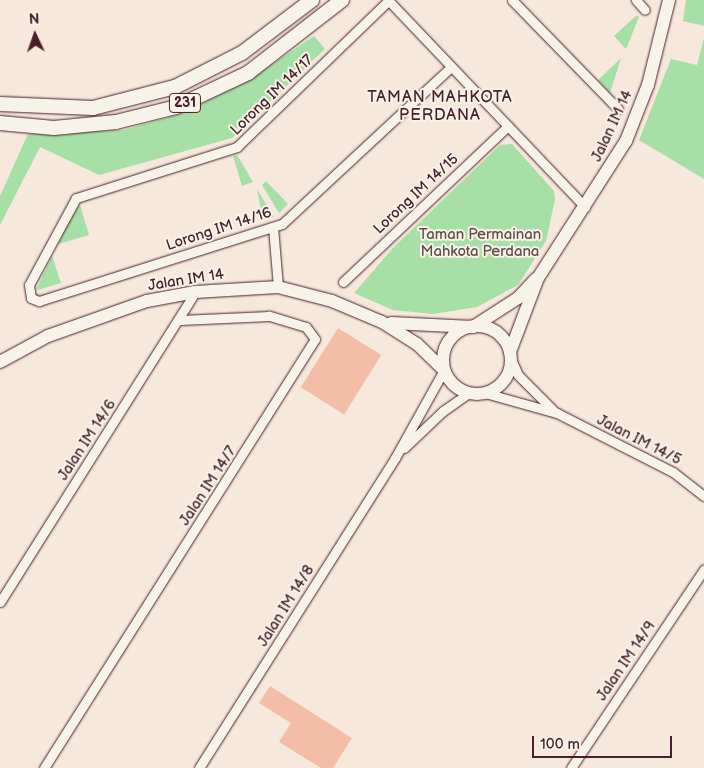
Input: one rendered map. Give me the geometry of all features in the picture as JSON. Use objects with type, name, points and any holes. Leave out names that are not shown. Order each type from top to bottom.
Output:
[{"type":"main road","name":"231","points":[[0,104],[94,108],[175,87],[242,53],[312,0]]},
{"type":"main road","name":"231","points":[[0,122],[54,128],[116,122],[176,107],[248,73],[342,0]]},
{"type":"street","points":[[388,0],[585,207]]},
{"type":"street","name":"Lorong IM 14/17","points":[[31,298],[30,285],[70,205],[83,194],[237,147],[388,0]]},
{"type":"street","points":[[636,0],[645,10]]},
{"type":"street","name":"Jalan IM 14","points":[[538,278],[620,153],[638,114],[669,0]]},
{"type":"street","points":[[514,1],[618,109]]},
{"type":"street","name":"Lorong IM 14/16","points":[[31,298],[44,300],[282,224],[451,67]]},
{"type":"street","name":"Lorong IM 14/15","points":[[343,282],[508,126]]},
{"type":"street","points":[[273,227],[278,287]]},
{"type":"street","points":[[444,370],[446,345],[458,332],[473,327],[502,309],[538,278]]},
{"type":"street","points":[[485,393],[504,381],[510,356],[538,278]]},
{"type":"street","name":"Jalan IM 14","points":[[0,362],[98,316],[196,292],[278,287],[332,301],[382,322]]},
{"type":"street","name":"Jalan IM 14/6","points":[[0,602],[196,292]]},
{"type":"street","name":"Jalan IM 14/7","points":[[44,768],[315,339],[306,327],[269,316],[180,320]]},
{"type":"street","points":[[382,322],[430,328],[473,327],[499,335],[518,375],[556,413]]},
{"type":"street","points":[[382,322],[417,344],[444,370],[455,386],[469,393],[485,393],[556,413]]},
{"type":"street","name":"Jalan IM 14/8","points":[[199,768],[396,458],[444,370]]},
{"type":"street","name":"Jalan IM 14/8","points":[[396,458],[443,410],[469,393]]},
{"type":"street","name":"Jalan IM 14/5","points":[[556,413],[673,472],[704,496]]},
{"type":"street","name":"Jalan IM 14/9","points":[[572,768],[704,569]]},
{"type":"green space","points":[[686,0],[704,0],[704,26],[683,21]]},
{"type":"green space","points":[[637,15],[639,17],[626,49],[614,36]]},
{"type":"green space","points":[[314,36],[325,49],[232,138],[99,175],[40,147],[0,225],[0,196],[28,134],[124,130],[187,112],[262,71]]},
{"type":"green space","points":[[704,38],[704,179],[639,140],[671,59],[697,65]]},
{"type":"green space","points":[[621,58],[610,93],[598,80]]},
{"type":"green space","name":"Taman Permainan Mahkota Perdana","points":[[512,144],[554,191],[555,199],[546,241],[518,285],[477,307],[433,314],[393,310],[354,293],[393,248],[500,145]]},
{"type":"green space","points":[[237,155],[253,182],[242,186],[233,156]]},
{"type":"green space","points":[[266,181],[288,204],[279,213],[262,185]]},
{"type":"green space","points":[[257,189],[274,217],[263,220]]},
{"type":"green space","points":[[80,205],[89,235],[58,244],[73,212]]},
{"type":"green space","points":[[52,256],[61,283],[38,290],[37,288]]},
{"type":"building","points":[[338,328],[381,355],[344,414],[301,387]]},
{"type":"building","points":[[270,686],[352,738],[333,768],[321,768],[279,742],[291,723],[259,703]]},
{"type":"district","name":"TAMAN MAHKOTA PERDANA","points":[[440,107]]}]
